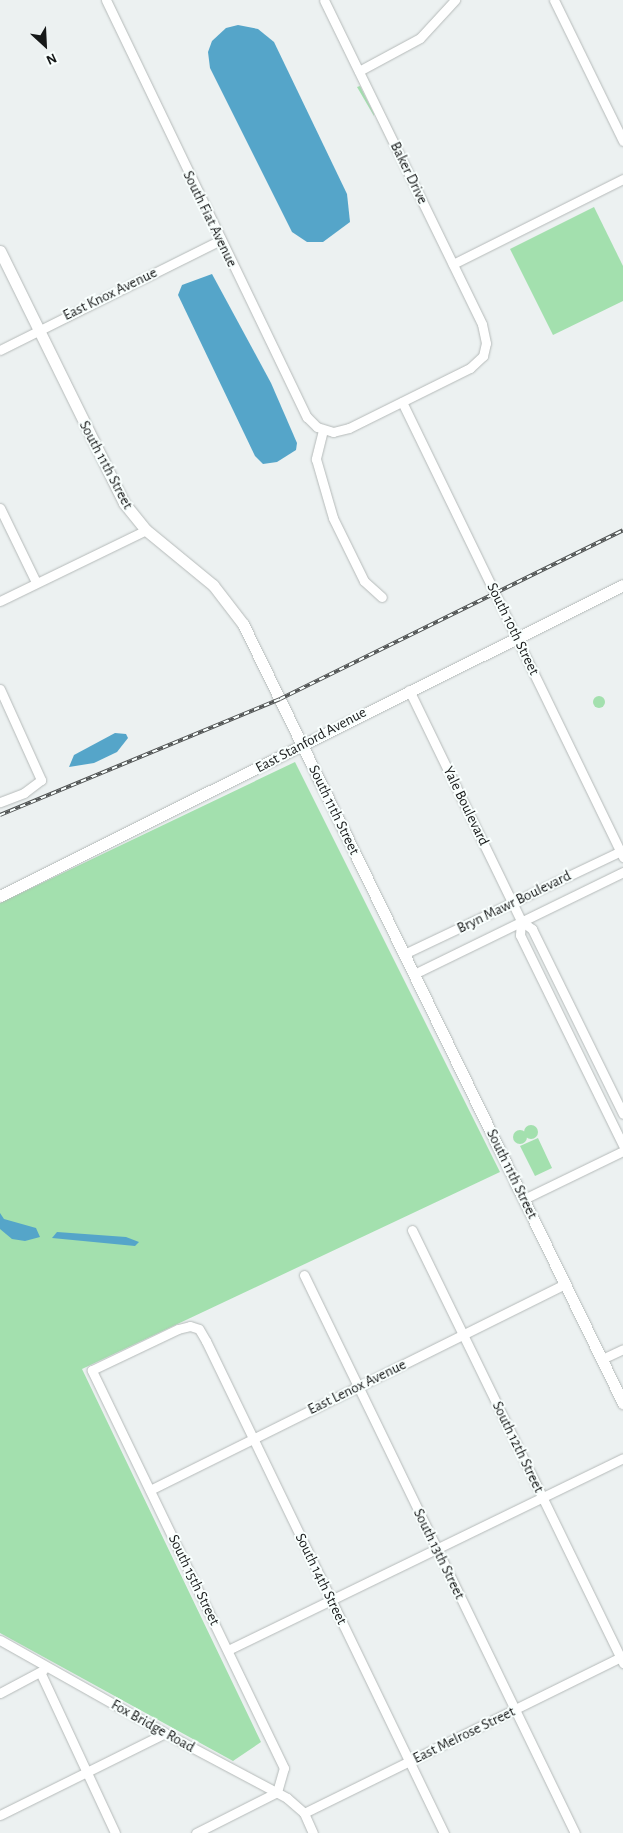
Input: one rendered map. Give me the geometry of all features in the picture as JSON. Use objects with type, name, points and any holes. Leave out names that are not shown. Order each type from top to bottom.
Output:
[{"type":"street","name":"South Fiat Avenue","points":[[106,0],[307,417],[323,430]]},
{"type":"street","name":"Baker Drive","points":[[324,0],[483,328],[485,349],[479,362],[402,402]]},
{"type":"street","points":[[359,71],[420,38],[455,0]]},
{"type":"street","points":[[554,0],[623,141]]},
{"type":"street","points":[[453,264],[623,179]]},
{"type":"street","name":"East Knox Avenue","points":[[0,350],[38,329],[221,240]]},
{"type":"street","name":"South 11th Street","points":[[0,250],[118,493],[146,530],[213,585],[233,608],[302,744],[623,1403]]},
{"type":"street","points":[[382,597],[364,581],[333,518],[316,459],[323,430],[345,429],[402,402]]},
{"type":"street","name":"South 10th Street","points":[[402,402],[622,853]]},
{"type":"street","points":[[0,508],[36,582]]},
{"type":"street","points":[[0,601],[146,530]]},
{"type":"street","name":"East Stanford Avenue","points":[[0,896],[194,801],[409,690],[517,637],[622,590]]},
{"type":"street","points":[[0,690],[40,774],[39,785],[0,802]]},
{"type":"street","name":"Yale Boulevard","points":[[409,690],[512,902],[522,921],[532,929],[623,1114]]},
{"type":"street","name":"Bryn Mawr Boulevard","points":[[404,954],[512,902],[622,853]]},
{"type":"street","name":"Bryn Mawr Boulevard","points":[[414,974],[623,872]]},
{"type":"street","name":"Yale Boulevard","points":[[522,921],[520,934],[623,1145]]},
{"type":"street","points":[[524,1199],[623,1151]]},
{"type":"street","name":"South 12th Street","points":[[412,1230],[622,1659]]},
{"type":"street","name":"South 13th Street","points":[[304,1275],[575,1833]]},
{"type":"street","name":"East Lenox Avenue","points":[[150,1490],[565,1284]]},
{"type":"street","name":"South 14th Street","points":[[92,1370],[178,1329],[196,1327],[206,1341],[444,1833]]},
{"type":"street","points":[[602,1359],[623,1349]]},
{"type":"street","name":"South 15th Street","points":[[92,1370],[280,1758],[284,1774],[277,1792]]},
{"type":"street","points":[[228,1650],[436,1547],[623,1458]]},
{"type":"street","name":"Fox Bridge Road","points":[[0,1640],[165,1733],[277,1792],[304,1813]]},
{"type":"street","name":"East Melrose Street","points":[[304,1813],[622,1659]]},
{"type":"street","points":[[0,1693],[41,1674],[46,1666]]},
{"type":"street","points":[[41,1674],[115,1833]]},
{"type":"street","points":[[0,1815],[165,1733]]},
{"type":"street","points":[[196,1833],[277,1792]]},
{"type":"street","points":[[304,1813],[313,1833]]},
{"type":"green space","points":[[360,86],[374,114],[374,116],[357,87]]},
{"type":"green space","points":[[594,207],[623,266],[623,301],[553,335],[510,249]]},
{"type":"green space","points":[[597,696],[601,696],[605,702],[601,708],[597,708],[593,704],[593,700]]},
{"type":"green space","points":[[295,762],[500,1172],[82,1369],[261,1742],[233,1761],[0,1633],[0,903]]},
{"type":"green space","points":[[528,1125],[534,1125],[538,1132],[534,1139],[528,1139],[524,1135],[524,1129]]},
{"type":"green space","points":[[517,1130],[523,1130],[527,1137],[523,1144],[517,1144],[513,1140],[513,1134]]},
{"type":"green space","points":[[538,1138],[552,1168],[535,1176],[520,1146]]},
{"type":"water","points":[[238,25],[258,29],[274,42],[347,194],[350,222],[323,242],[307,242],[292,232],[210,68],[208,52],[212,41],[226,28]]},
{"type":"water","points":[[212,274],[271,383],[297,443],[296,450],[277,462],[263,464],[255,456],[178,295],[182,285]]},
{"type":"water","points":[[115,733],[126,734],[128,738],[117,752],[94,763],[69,767],[74,755]]},
{"type":"water","points":[[0,1213],[4,1219],[36,1228],[40,1237],[25,1241],[12,1239],[0,1229]]},
{"type":"water","points":[[57,1232],[126,1237],[139,1242],[135,1246],[52,1238]]},
{"type":"railway","points":[[0,815],[280,699],[623,530]]}]
